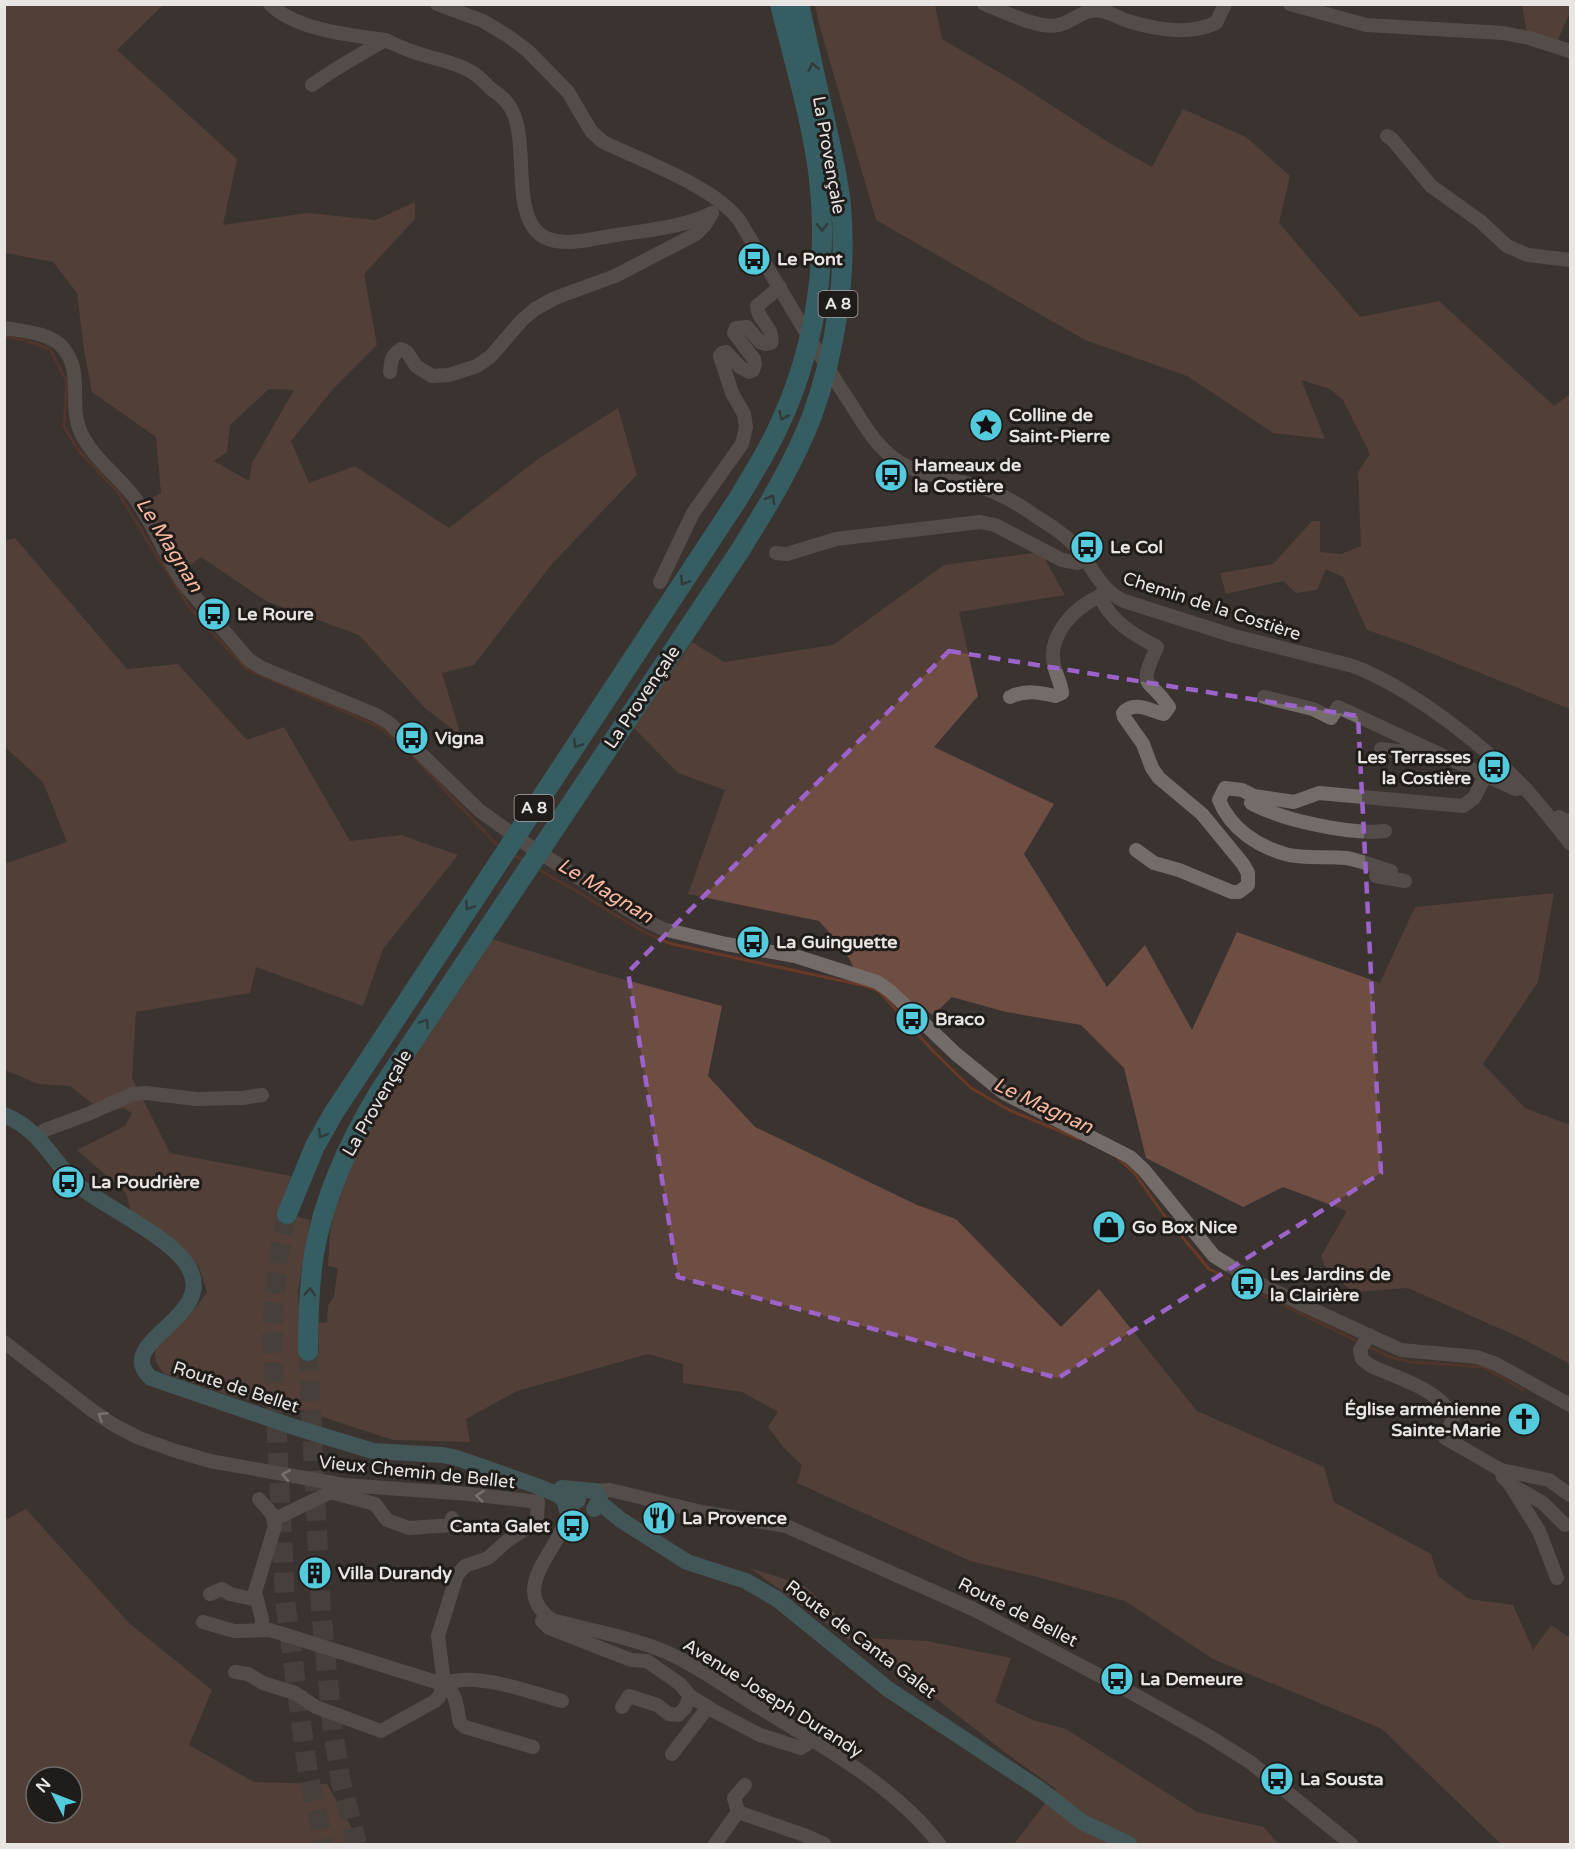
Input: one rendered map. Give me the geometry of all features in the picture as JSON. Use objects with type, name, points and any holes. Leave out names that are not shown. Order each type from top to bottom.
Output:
[{"type":"highway","name":"La Provençale","points":[[287,1214],[315,1146],[352,1084],[717,532],[760,463],[790,400],[806,354],[819,279],[822,239],[819,178],[780,4]]},
{"type":"highway","name":"La Provençale","points":[[308,1351],[311,1282],[320,1228],[327,1200],[345,1155],[381,1089],[741,549],[778,486],[812,416],[832,343],[838,309],[842,244],[841,205],[836,169],[800,4]]},
{"type":"main road","name":"Route de Bellet","points":[[4,1115],[24,1125],[37,1136],[66,1175],[78,1186],[176,1250],[190,1269],[193,1284],[188,1303],[180,1316],[148,1345],[141,1357],[144,1370],[151,1378],[373,1451],[444,1455],[545,1493]]},
{"type":"main road","points":[[545,1493],[587,1502]]},
{"type":"main road","points":[[545,1493],[565,1502],[587,1502]]},
{"type":"main road","name":"Route de Canta Galet","points":[[587,1502],[621,1520],[687,1562],[746,1581],[777,1599],[888,1689],[1041,1790],[1082,1822],[1129,1845]]},
{"type":"street","points":[[270,4],[277,12],[334,32],[385,40],[414,52],[454,63],[473,72],[508,104],[518,122],[522,189],[526,214],[538,232],[554,241],[577,242],[646,230],[702,218],[716,207]]},
{"type":"street","points":[[437,4],[483,21],[528,51],[567,92],[591,130],[603,142],[701,188],[716,207],[740,220],[781,290],[757,306],[756,310],[771,333],[771,343],[760,342],[747,327],[736,328],[734,333],[754,359],[753,370],[749,372],[740,367],[726,352],[720,356],[732,393],[744,414],[746,427],[742,444],[693,513],[660,582]]},
{"type":"street","points":[[984,4],[1035,24],[1057,26],[1092,10],[1110,13],[1131,22],[1166,30],[1187,31],[1216,23],[1225,4]]},
{"type":"street","points":[[1290,4],[1366,25],[1503,33],[1529,38],[1570,51]]},
{"type":"street","points":[[312,85],[336,67],[348,63],[385,40]]},
{"type":"street","points":[[1387,136],[1431,186],[1480,221],[1508,246],[1528,255],[1570,260]]},
{"type":"street","points":[[390,372],[391,360],[401,349],[407,352],[416,366],[432,376],[449,375],[477,366],[492,356],[522,320],[535,309],[555,298],[615,276],[696,234],[716,207]]},
{"type":"street","name":"Chemin de la Costière","points":[[781,290],[874,439],[895,459],[918,471],[976,485],[999,494],[1060,532],[1085,559],[1103,593],[1234,636],[1367,671],[1427,706],[1499,763],[1525,788],[1570,843]]},
{"type":"street","points":[[4,328],[46,338],[64,349],[75,374],[76,417],[87,444],[139,504],[184,584],[249,660],[262,668],[376,715],[389,723],[480,811],[644,920],[663,929],[795,956],[877,981],[956,1054],[1004,1093],[1114,1148],[1137,1162],[1201,1241],[1223,1263],[1303,1305],[1365,1342],[1401,1350],[1477,1357],[1496,1364],[1570,1405]]},
{"type":"street","points":[[776,553],[787,554],[836,539],[980,522],[995,525],[1062,560],[1077,563],[1085,559]]},
{"type":"street","points":[[1010,697],[1027,692],[1055,696],[1062,693],[1053,664],[1053,649],[1072,615],[1103,593]]},
{"type":"street","points":[[1103,593],[1103,605],[1122,625],[1157,648],[1145,672],[1146,679],[1169,707],[1164,714],[1132,706],[1123,713],[1124,717],[1143,744],[1152,768],[1159,778],[1202,814],[1243,864],[1248,873],[1248,885],[1239,892],[1232,892],[1179,870],[1154,863],[1136,850]]},
{"type":"street","points":[[1264,697],[1313,709],[1331,718],[1338,707],[1485,776],[1518,790],[1525,788]]},
{"type":"street","points":[[1381,748],[1415,753],[1421,746]]},
{"type":"street","points":[[1391,871],[1349,859],[1287,855],[1256,842],[1240,831],[1224,815],[1219,800],[1225,789],[1242,790],[1254,795],[1294,802],[1319,793],[1455,807],[1463,806],[1474,798],[1485,776]]},
{"type":"street","points":[[1254,795],[1251,803],[1308,822],[1370,832],[1385,831]]},
{"type":"street","points":[[1552,821],[1559,817],[1570,822]]},
{"type":"street","points":[[1349,859],[1368,873],[1385,879],[1405,881]]},
{"type":"street","points":[[37,1136],[45,1130],[133,1094],[147,1093],[196,1099],[262,1095]]},
{"type":"street","name":"Vieux Chemin de Bellet","points":[[4,1342],[114,1425],[140,1438],[210,1461],[344,1485],[469,1494],[545,1493]]},
{"type":"street","points":[[1365,1342],[1362,1359],[1371,1366],[1437,1396],[1450,1410],[1454,1418],[1445,1438],[1501,1470],[1549,1480],[1570,1495]]},
{"type":"street","points":[[1501,1470],[1503,1477],[1539,1531],[1557,1578]]},
{"type":"street","points":[[1509,1483],[1543,1503],[1565,1525]]},
{"type":"street","name":"Route de Bellet","points":[[587,1502],[610,1490],[702,1512],[786,1526],[973,1609],[1132,1693],[1232,1750],[1264,1773],[1351,1845]]},
{"type":"street","points":[[275,1519],[329,1493],[375,1504],[387,1520],[409,1528],[453,1525],[452,1518]]},
{"type":"street","points":[[235,1672],[248,1674],[263,1683],[295,1693],[316,1707],[381,1731],[435,1701],[444,1683],[439,1628],[457,1575],[465,1566],[484,1560],[507,1540],[539,1519],[545,1493]]},
{"type":"street","points":[[259,1499],[275,1519],[256,1586],[262,1630]]},
{"type":"street","points":[[587,1502],[558,1537],[536,1577],[535,1594],[542,1611],[541,1619],[549,1628],[631,1660],[647,1660],[680,1684],[690,1696],[760,1735],[795,1747],[805,1747],[813,1740]]},
{"type":"street","points":[[210,1594],[222,1589],[230,1594],[257,1600]]},
{"type":"street","name":"Avenue Joseph Durandy","points":[[542,1611],[552,1620],[668,1653],[685,1661],[813,1740],[900,1802],[939,1845]]},
{"type":"street","points":[[203,1622],[234,1630],[270,1630],[444,1683],[452,1691],[460,1723],[465,1727],[533,1747]]},
{"type":"street","points":[[444,1683],[455,1680],[489,1681],[562,1701]]},
{"type":"street","points":[[622,1707],[629,1696],[657,1705],[669,1714],[678,1714],[685,1708],[690,1696]]},
{"type":"street","points":[[672,1754],[708,1707]]},
{"type":"street","points":[[716,1845],[738,1812],[734,1798],[745,1785]]},
{"type":"street","points":[[738,1812],[804,1835],[824,1845]]},
{"type":"highlighted area","points":[[949,651],[1358,716],[1381,1173],[1058,1378],[678,1277],[628,972]]},
{"type":"shaded area","points":[[4,5],[163,5],[117,50],[237,159],[223,225],[308,213],[376,220],[415,202],[415,219],[364,274],[377,345],[333,389],[291,441],[309,483],[355,466],[449,528],[538,459],[618,408],[637,475],[551,565],[474,665],[442,673],[461,736],[425,708],[359,635],[266,601],[201,557],[182,571],[144,502],[161,493],[156,437],[92,392],[77,293],[53,262],[5,253]],"holes":[[[269,389],[294,390],[252,463],[249,481],[214,461],[227,452],[230,425]]]},
{"type":"shaded area","points":[[815,5],[935,5],[942,39],[1152,167],[1183,109],[1246,137],[1290,176],[1279,223],[1360,317],[1439,301],[1554,406],[1570,394],[1570,709],[1408,644],[1367,630],[1343,577],[1326,569],[1317,590],[1296,593],[1283,581],[1226,594],[1220,573],[1273,564],[1312,521],[1320,521],[1320,552],[1341,554],[1361,546],[1358,472],[1370,454],[1343,400],[1330,389],[1301,380],[1325,439],[1273,433],[1187,376],[1085,340],[876,220]]},
{"type":"shaded area","points":[[1522,5],[1570,5],[1570,12],[1558,40],[1527,34]]},
{"type":"shaded area","points":[[15,538],[127,669],[178,664],[247,740],[284,727],[350,841],[401,835],[458,855],[383,949],[363,1006],[256,967],[250,993],[136,1012],[132,1078],[170,1153],[291,1176],[279,1211],[310,1220],[298,1291],[301,1353],[315,1355],[319,1352],[318,1323],[327,1322],[328,1306],[334,1296],[338,1268],[328,1266],[330,1233],[334,1210],[350,1167],[389,1094],[492,939],[604,974],[722,1006],[708,1076],[755,1127],[917,1205],[956,1219],[1061,1327],[1099,1289],[1197,1411],[1324,1467],[1334,1502],[1431,1554],[1438,1576],[1469,1599],[1513,1605],[1533,1650],[1551,1625],[1570,1638],[1570,1844],[1501,1844],[1382,1729],[1213,1659],[1125,1601],[970,1561],[797,1483],[802,1465],[784,1448],[768,1427],[778,1412],[742,1392],[683,1383],[683,1364],[648,1354],[517,1391],[466,1419],[470,1442],[393,1440],[299,1409],[231,1396],[164,1373],[156,1362],[156,1348],[197,1306],[207,1292],[199,1267],[177,1245],[131,1211],[126,1193],[77,1150],[125,1126],[132,1113],[123,1108],[103,1112],[70,1086],[38,1084],[5,1070],[4,864],[67,842],[43,782],[5,747],[5,541]]},
{"type":"shaded area","points":[[1041,552],[1065,595],[959,612],[978,696],[934,747],[1054,804],[1024,854],[1107,987],[1145,945],[1192,1030],[1237,932],[1380,983],[1415,907],[1554,893],[1538,982],[1483,1064],[1525,1108],[1570,1125],[1570,1364],[1521,1338],[1408,1288],[1354,1292],[1327,1272],[1321,1256],[1347,1211],[1283,1187],[1243,1207],[1146,1158],[1124,1068],[1081,1025],[1006,1012],[952,997],[933,1015],[854,968],[844,949],[819,921],[688,894],[725,790],[678,773],[633,727],[692,642],[724,662],[833,645],[944,565]]},
{"type":"shaded area","points":[[26,1509],[129,1623],[212,1690],[189,1745],[254,1782],[327,1784],[361,1844],[5,1844],[5,1520]]},
{"type":"shaded area","points":[[750,1568],[803,1585],[863,1638],[927,1641],[1011,1658],[995,1702],[1033,1720],[1066,1729],[1197,1812],[1264,1827],[1278,1844],[1014,1844],[1056,1789],[921,1687],[869,1654]]},
{"type":"waterway","name":"Le Magnan","points":[[4,336],[50,349],[67,382],[64,427],[79,451],[118,492],[191,609],[247,669],[380,727],[408,751],[501,847]]},
{"type":"waterway","name":"Le Magnan","points":[[512,854],[524,861]]},
{"type":"waterway","name":"Le Magnan","points":[[538,869],[634,926],[672,944],[866,986],[879,991],[933,1051],[971,1088],[1009,1110],[1079,1139]]},
{"type":"waterway","name":"Le Magnan","points":[[1118,1158],[1135,1174],[1164,1215],[1209,1269],[1359,1342]]},
{"type":"waterway","name":"Le Magnan","points":[[1368,1346],[1390,1357],[1410,1362],[1484,1367],[1523,1390]]},
{"type":"tunnel","points":[[287,1214],[278,1258],[272,1331],[285,1600],[308,1774],[324,1844]]},
{"type":"tunnel","points":[[308,1351],[321,1611],[333,1732],[341,1782],[357,1844]]},
{"type":"place","name":"Le Pont","points":[[754,259]]},
{"type":"place","name":"Colline de Saint-Pierre","points":[[986,425]]},
{"type":"place","name":"Hameaux de la Costière","points":[[891,475]]},
{"type":"place","name":"Le Col","points":[[1087,547]]},
{"type":"place","name":"Le Roure","points":[[214,614]]},
{"type":"place","name":"Vigna","points":[[412,738]]},
{"type":"place","name":"Les Terrasses la Costière","points":[[1494,767]]},
{"type":"place","name":"La Guinguette","points":[[753,942]]},
{"type":"place","name":"Braco","points":[[912,1019]]},
{"type":"place","name":"La Poudrière","points":[[68,1182]]},
{"type":"place","name":"Go Box Nice","points":[[1109,1227]]},
{"type":"place","name":"Les Jardins de la Clairière","points":[[1247,1284]]},
{"type":"place","name":"Église arménienne Sainte-Marie","points":[[1524,1419]]},
{"type":"place","name":"La Provence","points":[[659,1518]]},
{"type":"place","name":"Canta Galet","points":[[573,1526]]},
{"type":"place","name":"Villa Durandy","points":[[315,1573]]},
{"type":"place","name":"La Demeure","points":[[1117,1679]]},
{"type":"place","name":"La Sousta","points":[[1277,1779]]}]
